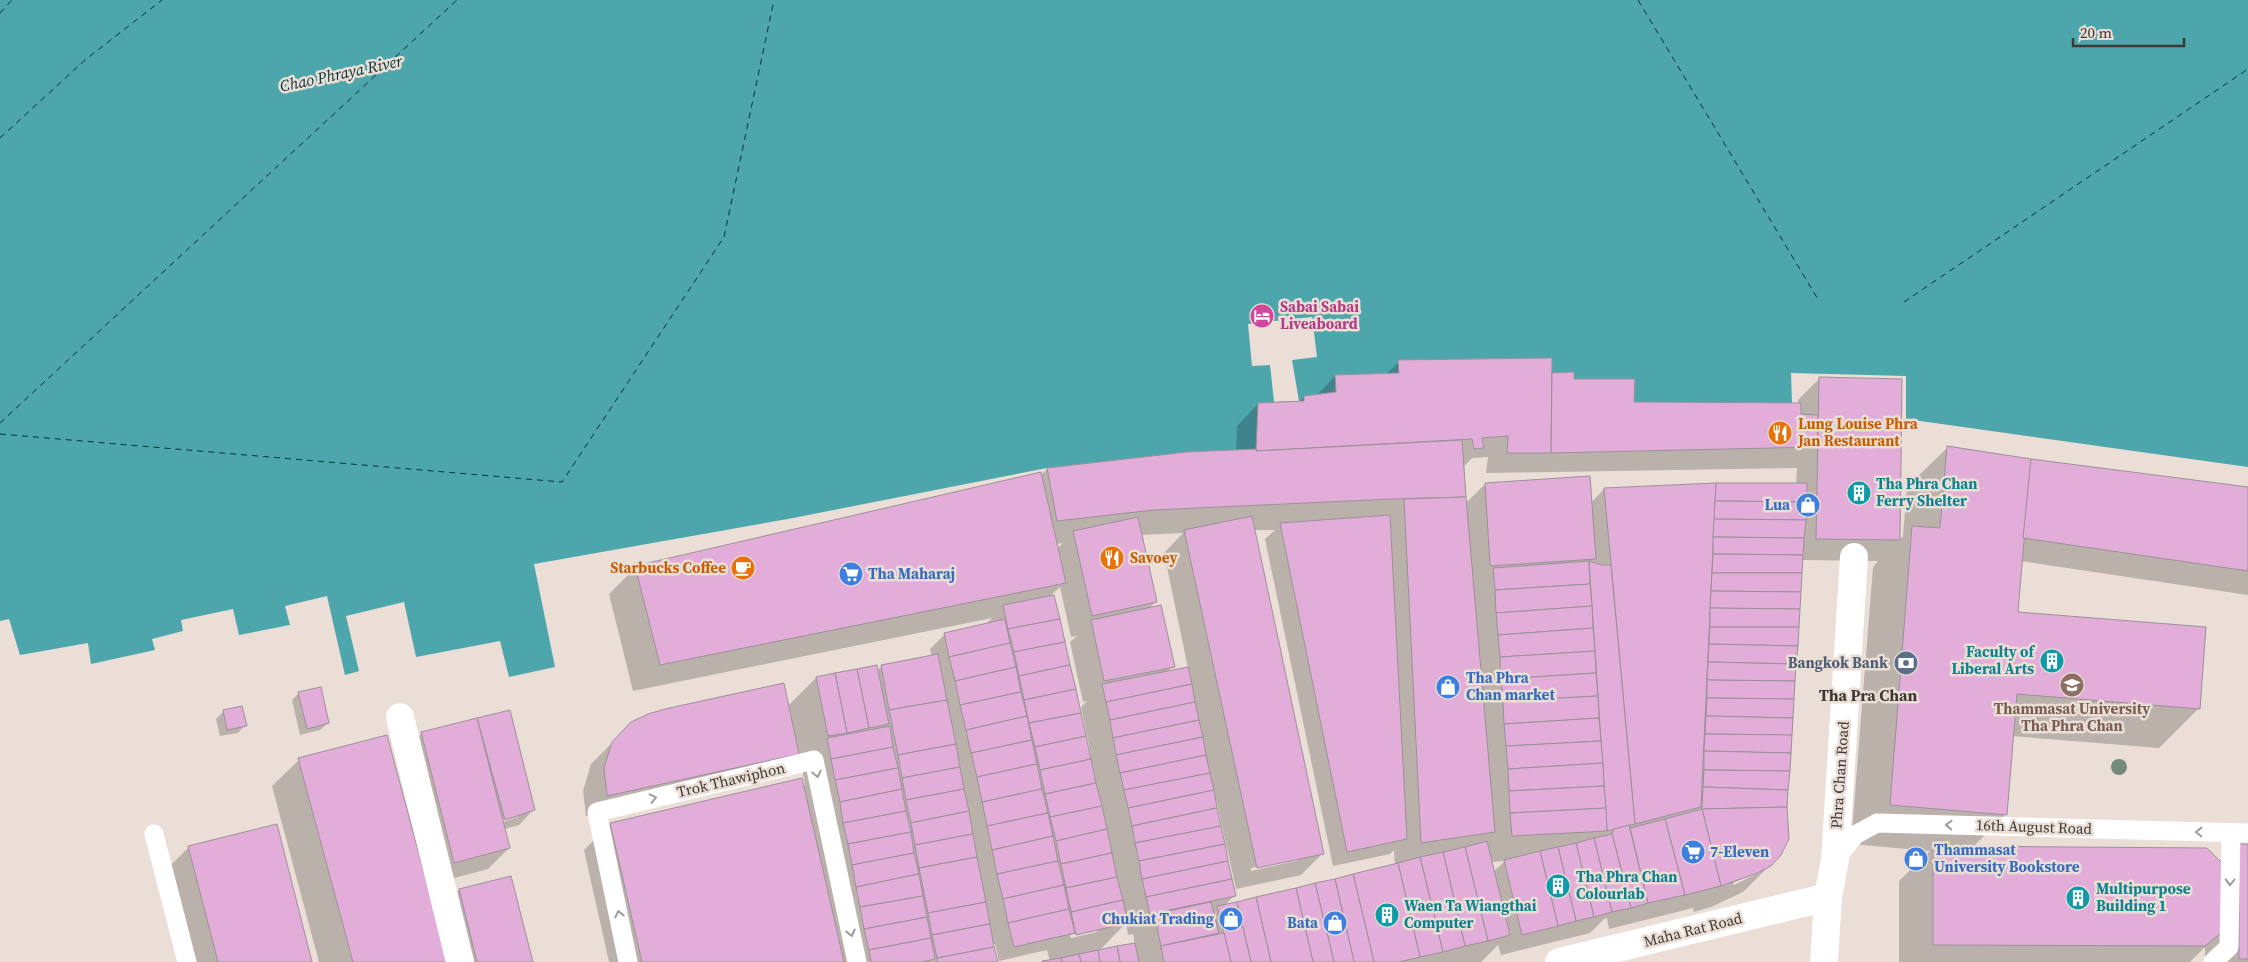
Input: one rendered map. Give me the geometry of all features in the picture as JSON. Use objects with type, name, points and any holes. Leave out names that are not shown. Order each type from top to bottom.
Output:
[{"type":"street","name":"Phra Chan Road","points":[[1824,962],[1828,897],[1835,860],[1854,557]]},
{"type":"street","points":[[400,717],[460,962]]},
{"type":"street","name":"Maha Rat Road","points":[[1559,962],[1828,897]]},
{"type":"lane","name":"Trok Thawiphon","points":[[628,962],[597,812],[814,760],[857,962]]},
{"type":"lane","name":"16th August Road","points":[[1835,860],[1855,835],[1876,823],[2240,833]]},
{"type":"lane","points":[[2213,962],[2229,947],[2240,833]]},
{"type":"lane","points":[[154,834],[187,962]]},
{"type":"water","name":"Chao Phraya River","points":[[0,0],[2248,0],[2248,467],[1906,419],[1906,376],[1791,373],[1792,403],[1634,402],[1634,379],[1574,379],[1574,372],[1552,373],[1552,358],[1398,360],[1399,373],[1335,375],[1336,392],[1304,396],[1304,401],[1258,403],[1257,449],[1187,452],[1047,468],[793,518],[534,564],[555,667],[509,677],[500,641],[416,657],[404,602],[346,616],[359,671],[345,675],[327,596],[285,606],[290,625],[239,635],[233,609],[181,620],[183,631],[152,639],[155,650],[91,664],[88,643],[20,655],[9,619],[0,621]]},
{"type":"pier","points":[[1312,317],[1317,357],[1292,360],[1299,401],[1274,402],[1270,365],[1252,366],[1248,324]]},
{"type":"building","points":[[1552,358],[1551,453],[1507,453],[1508,436],[1482,438],[1484,448],[1474,449],[1472,439],[1256,451],[1258,403],[1304,401],[1304,396],[1336,392],[1335,375],[1399,373],[1398,360]]},
{"type":"building","points":[[1574,372],[1574,379],[1635,379],[1634,402],[1801,403],[1801,414],[1818,415],[1817,447],[1551,453],[1552,373]]},
{"type":"building","name":"Tha Phra Chan Ferry Shelter","points":[[1819,377],[1902,379],[1900,540],[1816,539]]},
{"type":"building","points":[[1462,440],[1466,497],[1154,510],[1057,521],[1047,468],[1187,452],[1257,449],[1256,451]]},
{"type":"building","name":"Faculty of Liberal Arts","points":[[1947,446],[2031,459],[2018,612],[2206,627],[2200,709],[2017,694],[2007,815],[1890,805],[1912,526],[1940,528]]},
{"type":"building","points":[[2031,459],[2248,487],[2248,571],[2023,538]]},
{"type":"building","name":"Tha Maharaj","points":[[1041,472],[1066,583],[660,665],[635,566]]},
{"type":"building","points":[[1590,476],[1596,559],[1490,566],[1485,483]]},
{"type":"building","points":[[1716,483],[1701,807],[1635,824],[1604,488]]},
{"type":"building","points":[[1716,483],[1807,483],[1807,502],[1715,501]]},
{"type":"building","points":[[1466,497],[1495,832],[1421,843],[1404,499]]},
{"type":"building","points":[[1715,501],[1807,502],[1806,520],[1714,519]]},
{"type":"building","points":[[1390,515],[1407,839],[1347,852],[1280,523]]},
{"type":"building","points":[[1252,516],[1324,854],[1257,868],[1184,530]]},
{"type":"building","points":[[1138,517],[1157,602],[1092,616],[1073,531]]},
{"type":"building","points":[[1714,519],[1806,520],[1804,538],[1713,537]]},
{"type":"building","points":[[1713,537],[1804,538],[1803,555],[1713,554]]},
{"type":"building","points":[[1713,554],[1803,555],[1802,573],[1712,573]]},
{"type":"building","points":[[1589,561],[1602,565],[1611,565],[1635,824],[1607,831]]},
{"type":"building","points":[[1589,561],[1590,584],[1495,590],[1493,568]]},
{"type":"building","points":[[1712,573],[1802,573],[1801,592],[1711,591]]},
{"type":"building","points":[[1590,584],[1592,606],[1496,613],[1495,590]]},
{"type":"building","points":[[1711,591],[1801,592],[1800,609],[1710,608]]},
{"type":"building","points":[[1054,595],[1060,619],[1008,629],[1003,605]]},
{"type":"building","points":[[1161,605],[1175,667],[1104,681],[1091,620]]},
{"type":"building","points":[[1592,606],[1593,628],[1498,635],[1496,613]]},
{"type":"building","points":[[1710,608],[1800,609],[1799,627],[1710,627]]},
{"type":"building","points":[[1005,619],[1010,643],[949,657],[944,633]]},
{"type":"building","points":[[1060,619],[1065,642],[1014,652],[1008,629]]},
{"type":"building","points":[[1710,627],[1799,627],[1798,646],[1709,644]]},
{"type":"building","points":[[1593,628],[1595,651],[1500,657],[1498,635]]},
{"type":"building","points":[[1065,642],[1070,665],[1019,676],[1014,652]]},
{"type":"building","points":[[1010,643],[1016,667],[955,681],[949,657]]},
{"type":"building","points":[[1709,644],[1798,646],[1796,664],[1708,662]]},
{"type":"building","points":[[1595,651],[1596,673],[1501,679],[1500,657]]},
{"type":"building","points":[[938,654],[947,700],[889,710],[881,665]]},
{"type":"building","points":[[1708,662],[1796,664],[1795,681],[1707,680]]},
{"type":"building","points":[[877,665],[889,724],[869,728],[857,669]]},
{"type":"building","points":[[1070,665],[1076,689],[1024,700],[1019,676]]},
{"type":"building","points":[[1016,667],[1021,692],[960,705],[955,681]]},
{"type":"building","points":[[1188,667],[1192,684],[1106,702],[1102,684]]},
{"type":"building","points":[[857,669],[869,728],[847,733],[835,673]]},
{"type":"building","points":[[835,673],[847,733],[828,736],[816,677]]},
{"type":"building","points":[[1596,673],[1598,696],[1503,701],[1501,679]]},
{"type":"building","points":[[1707,680],[1795,681],[1794,699],[1707,698]]},
{"type":"building","points":[[784,683],[799,754],[607,796],[604,768],[612,742],[631,722],[665,709]]},
{"type":"building","points":[[1192,684],[1195,702],[1110,720],[1106,702]]},
{"type":"building","points":[[321,687],[329,723],[307,729],[298,692]]},
{"type":"building","points":[[1076,689],[1081,713],[1029,723],[1024,700]]},
{"type":"building","points":[[1021,692],[1027,716],[966,730],[960,705]]},
{"type":"building","points":[[1598,696],[1599,718],[1504,724],[1503,701]]},
{"type":"building","points":[[1707,698],[1794,699],[1793,718],[1706,716]]},
{"type":"building","points":[[947,700],[956,744],[898,755],[889,710]]},
{"type":"building","points":[[1195,702],[1199,720],[1113,738],[1110,720]]},
{"type":"building","points":[[242,706],[247,726],[227,730],[223,710]]},
{"type":"building","points":[[510,710],[535,810],[505,820],[477,718]]},
{"type":"building","points":[[1081,713],[1086,736],[1035,747],[1029,723]]},
{"type":"building","points":[[1027,716],[1032,740],[971,753],[966,730]]},
{"type":"building","points":[[1706,716],[1793,718],[1792,735],[1705,734]]},
{"type":"building","points":[[477,718],[510,848],[454,863],[421,732]]},
{"type":"building","points":[[1599,718],[1601,741],[1506,746],[1504,724]]},
{"type":"building","points":[[1199,720],[1203,737],[1116,755],[1113,738]]},
{"type":"building","points":[[890,726],[893,747],[831,759],[827,738]]},
{"type":"building","points":[[1705,734],[1792,735],[1791,753],[1704,751]]},
{"type":"building","points":[[387,735],[448,962],[353,962],[298,758]]},
{"type":"building","points":[[1086,736],[1091,759],[1040,770],[1035,747]]},
{"type":"building","points":[[1203,737],[1206,755],[1120,773],[1116,755]]},
{"type":"building","points":[[1032,740],[1037,764],[977,777],[971,753]]},
{"type":"building","points":[[1601,741],[1603,763],[1508,769],[1506,746]]},
{"type":"building","points":[[956,744],[960,767],[902,778],[898,755]]},
{"type":"building","points":[[893,747],[898,768],[835,780],[831,759]]},
{"type":"building","points":[[1704,751],[1791,753],[1790,771],[1704,770]]},
{"type":"building","points":[[1206,755],[1210,773],[1124,790],[1120,773]]},
{"type":"building","points":[[1091,759],[1096,783],[1045,794],[1040,770]]},
{"type":"building","points":[[1603,763],[1604,786],[1509,791],[1508,769]]},
{"type":"building","points":[[1037,764],[1042,789],[982,802],[977,777]]},
{"type":"building","points":[[960,767],[964,789],[906,800],[902,778]]},
{"type":"building","points":[[898,768],[902,789],[840,802],[835,780]]},
{"type":"building","points":[[1704,770],[1790,771],[1788,790],[1703,787]]},
{"type":"building","points":[[1210,773],[1214,790],[1128,808],[1124,790]]},
{"type":"building","points":[[802,778],[844,962],[642,962],[610,823]]},
{"type":"building","points":[[1096,783],[1102,806],[1050,817],[1045,794]]},
{"type":"building","points":[[1604,786],[1606,808],[1510,813],[1509,791]]},
{"type":"building","points":[[1703,787],[1788,790],[1787,807],[1702,809]]},
{"type":"building","points":[[902,789],[906,811],[843,823],[840,802]]},
{"type":"building","points":[[964,789],[969,811],[911,823],[906,800]]},
{"type":"building","points":[[1042,789],[1048,813],[987,826],[982,802]]},
{"type":"building","points":[[1214,790],[1217,808],[1132,826],[1128,808]]},
{"type":"building","points":[[1102,806],[1107,829],[1056,841],[1050,817]]},
{"type":"building","points":[[1787,807],[1789,839],[1781,855],[1771,866],[1721,886],[1702,809]]},
{"type":"building","points":[[1217,808],[1221,826],[1135,843],[1132,826]]},
{"type":"building","points":[[1606,808],[1607,831],[1512,836],[1510,813]]},
{"type":"building","name":"7-Eleven","points":[[1702,809],[1721,886],[1685,895],[1665,819]]},
{"type":"building","points":[[906,811],[911,832],[848,844],[843,823]]},
{"type":"building","points":[[969,811],[973,834],[915,845],[911,823]]},
{"type":"building","points":[[1048,813],[1053,836],[992,850],[987,826]]},
{"type":"building","points":[[1665,819],[1685,895],[1648,903],[1630,828]]},
{"type":"building","points":[[277,824],[312,962],[218,962],[188,846]]},
{"type":"building","points":[[1629,825],[1648,903],[1631,908],[1612,834],[1614,829]]},
{"type":"building","points":[[1221,826],[1225,844],[1139,861],[1135,843]]},
{"type":"building","points":[[1107,829],[1112,853],[1061,864],[1056,841]]},
{"type":"building","points":[[911,832],[914,853],[852,865],[848,844]]},
{"type":"building","points":[[973,834],[977,857],[919,868],[915,845]]},
{"type":"building","points":[[1612,834],[1631,908],[1612,912],[1594,838]]},
{"type":"building","points":[[1053,836],[1058,861],[997,874],[992,850]]},
{"type":"building","points":[[1594,838],[1612,912],[1594,917],[1576,843]]},
{"type":"building","points":[[1487,841],[1510,935],[1488,941],[1465,847]]},
{"type":"building","points":[[1576,843],[1594,917],[1576,921],[1558,847]]},
{"type":"building","points":[[1225,844],[1228,861],[1142,879],[1139,861]]},
{"type":"building","points":[[2239,844],[2248,844],[2248,959],[2239,959]]},
{"type":"building","name":"Multipurpose Building 1","points":[[1933,846],[2207,848],[2223,864],[2221,933],[2205,946],[1933,945]]},
{"type":"building","points":[[1465,847],[1488,941],[1465,946],[1443,852]]},
{"type":"building","name":"Tha Phra Chan Colourlab","points":[[1558,847],[1576,921],[1558,926],[1540,851]]},
{"type":"building","points":[[1540,851],[1558,926],[1522,935],[1504,860]]},
{"type":"building","points":[[1443,852],[1465,946],[1443,952],[1420,857]]},
{"type":"building","points":[[914,853],[919,874],[856,887],[852,865]]},
{"type":"building","points":[[1112,853],[1117,877],[1066,888],[1061,864]]},
{"type":"building","points":[[977,857],[986,902],[928,913],[919,868]]},
{"type":"building","points":[[1420,857],[1443,952],[1420,957],[1398,863]]},
{"type":"building","points":[[1058,861],[1064,885],[1003,899],[997,874]]},
{"type":"building","points":[[1228,861],[1232,879],[1146,897],[1142,879]]},
{"type":"building","name":"Waen Ta Wiangthai Computer","points":[[1398,863],[1420,957],[1399,962],[1374,962],[1353,874]]},
{"type":"building","points":[[919,874],[923,896],[860,907],[856,887]]},
{"type":"building","points":[[1353,874],[1374,962],[1354,962],[1335,879]]},
{"type":"building","points":[[511,876],[533,962],[477,962],[459,889]]},
{"type":"building","points":[[1117,877],[1123,900],[1071,912],[1066,888]]},
{"type":"building","points":[[1232,879],[1236,896],[1150,914],[1146,897]]},
{"type":"building","name":"Bata","points":[[1335,879],[1354,962],[1334,962],[1315,883]]},
{"type":"building","points":[[1315,883],[1334,962],[1313,962],[1296,888]]},
{"type":"building","points":[[1064,885],[1069,909],[1008,923],[1003,899]]},
{"type":"building","points":[[1296,888],[1313,962],[1271,962],[1256,897]]},
{"type":"building","points":[[923,896],[927,917],[864,929],[860,907]]},
{"type":"building","points":[[1256,897],[1271,962],[1251,962],[1237,902]]},
{"type":"building","points":[[1123,900],[1128,923],[1076,935],[1071,912]]},
{"type":"building","points":[[986,902],[990,924],[932,935],[928,913]]},
{"type":"building","points":[[1211,902],[1219,933],[1161,946],[1154,914]]},
{"type":"building","name":"Chukiat Trading","points":[[1237,902],[1251,962],[1231,962],[1217,906]]},
{"type":"building","points":[[1069,909],[1075,933],[1014,947],[1008,923]]},
{"type":"building","points":[[927,917],[931,938],[869,950],[864,929]]},
{"type":"building","points":[[990,924],[994,947],[937,958],[932,935]]},
{"type":"building","points":[[1224,933],[1231,962],[1164,962],[1161,946]]},
{"type":"building","points":[[931,938],[935,959],[922,962],[871,962],[869,950]]},
{"type":"building","points":[[1135,943],[1139,962],[1120,962],[1117,946]]},
{"type":"building","points":[[1117,946],[1120,962],[1100,962],[1098,950]]},
{"type":"building","points":[[994,947],[998,962],[937,962],[937,958]]},
{"type":"building","points":[[1098,950],[1100,962],[1081,962],[1079,954]]},
{"type":"building","points":[[1079,954],[1081,962],[1062,962],[1061,958]]},
{"type":"building","points":[[1061,958],[1062,962],[1042,962],[1042,961]]},
{"type":"ferry route","points":[[0,13],[12,0]]},
{"type":"ferry route","points":[[0,138],[85,60],[162,0]]},
{"type":"ferry route","points":[[0,423],[457,0]]},
{"type":"ferry route","points":[[0,434],[562,482],[724,237],[774,0]]},
{"type":"ferry route","points":[[1638,0],[1819,301]]},
{"type":"ferry route","points":[[1904,302],[2248,69]]},
{"type":"place","name":"Sabai Sabai Liveaboard","points":[[1262,316]]},
{"type":"place","name":"Lung Louise Phra Jan Restaurant","points":[[1780,433]]},
{"type":"place","name":"Tha Phra Chan Ferry Shelter","points":[[1859,493]]},
{"type":"place","name":"Lua","points":[[1808,505]]},
{"type":"place","name":"Savoey","points":[[1112,558]]},
{"type":"place","name":"Starbucks Coffee","points":[[743,568]]},
{"type":"place","name":"Tha Maharaj","points":[[851,574]]},
{"type":"place","name":"Faculty of Liberal Arts","points":[[2052,661]]},
{"type":"place","name":"Bangkok Bank","points":[[1906,663]]},
{"type":"place","name":"Thammasat University Tha Phra Chan","points":[[2072,685]]},
{"type":"place","name":"Tha Phra Chan market","points":[[1448,687]]},
{"type":"place","name":"7-Eleven","points":[[1693,852]]},
{"type":"place","name":"Thammasat University Bookstore","points":[[1916,859]]},
{"type":"place","name":"Tha Phra Chan Colourlab","points":[[1558,886]]},
{"type":"place","name":"Multipurpose Building 1","points":[[2078,898]]},
{"type":"place","name":"Waen Ta Wiangthai Computer","points":[[1387,915]]},
{"type":"place","name":"Chukiat Trading","points":[[1231,919]]},
{"type":"place","name":"Bata","points":[[1335,923]]},
{"type":"district","name":"Tha Pra Chan","points":[[1868,695]]}]
